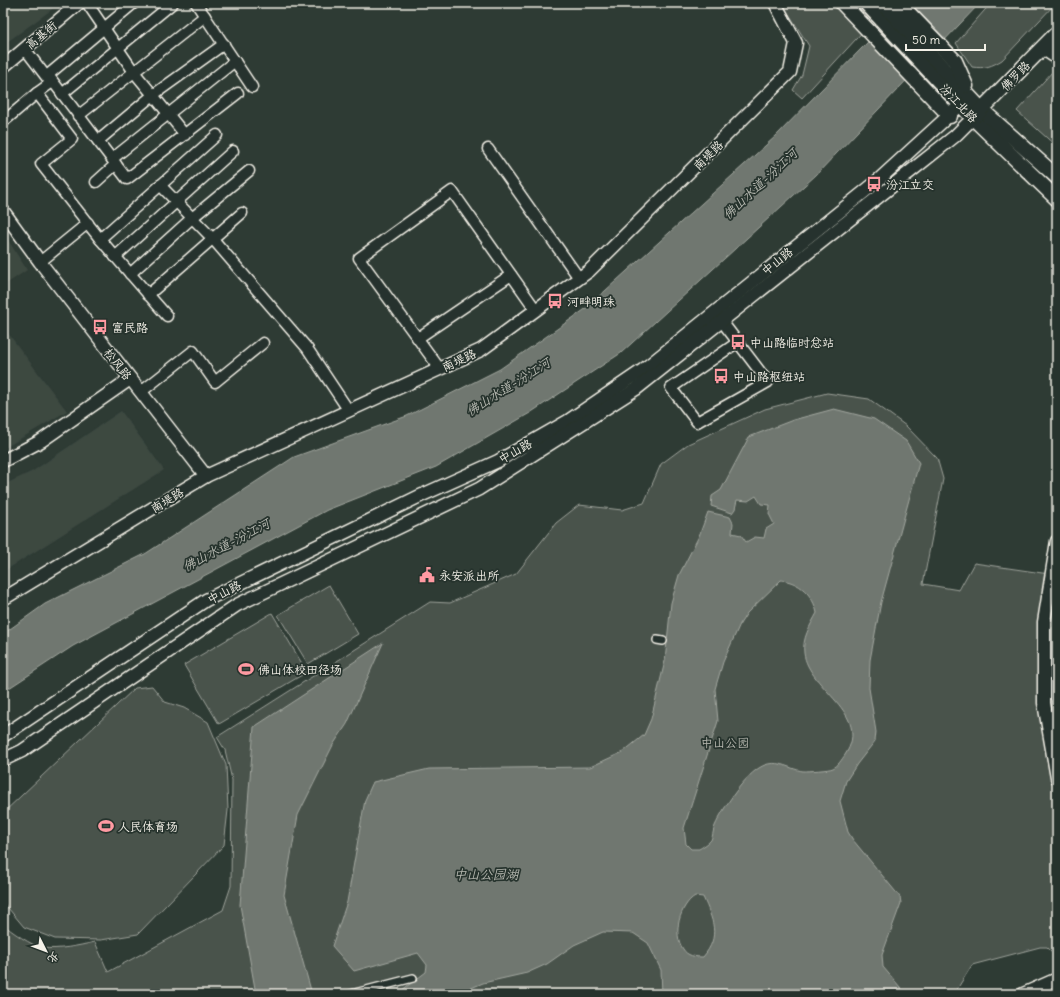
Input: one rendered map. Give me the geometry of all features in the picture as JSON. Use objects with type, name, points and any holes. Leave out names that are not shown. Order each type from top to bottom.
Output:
[{"type":"main road","points":[[842,3],[950,116]]},
{"type":"main road","name":"汾江北路","points":[[866,3],[965,99]]},
{"type":"main road","name":"汾江北路","points":[[882,3],[978,114],[1057,199]]},
{"type":"main road","points":[[898,3],[954,61],[965,99]]},
{"type":"main road","name":"佛罗路","points":[[978,114],[1057,33]]},
{"type":"main road","name":"汾江北路","points":[[978,114],[1057,177]]},
{"type":"street","name":"高基街","points":[[3,67],[79,3]]},
{"type":"street","points":[[87,3],[134,72],[185,135]]},
{"type":"street","points":[[134,3],[48,75],[127,179],[238,93]]},
{"type":"street","points":[[62,94],[173,3]]},
{"type":"street","points":[[196,3],[252,87]]},
{"type":"street","name":"南堤路","points":[[3,599],[206,476],[481,350],[579,278],[595,265],[790,72],[796,43],[775,3]]},
{"type":"street","points":[[78,116],[205,16]]},
{"type":"street","points":[[98,141],[153,95],[224,44]]},
{"type":"street","points":[[1042,48],[1057,58]]},
{"type":"street","points":[[3,122],[51,83],[24,49]]},
{"type":"street","points":[[96,182],[114,162],[168,114],[235,61]]},
{"type":"street","points":[[37,93],[72,139],[41,164],[100,239],[167,316]]},
{"type":"street","name":"中山路","points":[[3,736],[206,600],[420,496],[498,461],[568,421],[643,370],[714,311],[874,184],[950,116],[965,99]]},
{"type":"street","name":"中山路","points":[[3,760],[22,751],[237,605],[479,489],[636,389],[963,129],[978,114]]},
{"type":"street","points":[[950,116],[963,129]]},
{"type":"street","points":[[100,239],[217,135]]},
{"type":"street","points":[[488,150],[579,278]]},
{"type":"street","points":[[115,256],[233,151]]},
{"type":"street","points":[[130,274],[192,218],[249,171]]},
{"type":"street","points":[[160,185],[212,238],[307,348],[349,411]]},
{"type":"street","points":[[440,369],[359,258],[452,191],[536,310]]},
{"type":"street","name":"松风路","points":[[3,211],[40,262],[206,476]]},
{"type":"street","points":[[148,295],[242,213]]},
{"type":"street","points":[[40,262],[88,223]]},
{"type":"street","points":[[418,338],[511,275]]},
{"type":"street","points":[[714,311],[738,342],[768,382],[697,422],[670,388],[738,342]]},
{"type":"street","points":[[141,392],[193,352],[215,382],[263,343]]},
{"type":"street","points":[[3,461],[41,441],[130,379]]},
{"type":"street","points":[[1057,541],[1044,622],[1044,703],[1057,778]]},
{"type":"street","points":[[352,994],[413,978]]},
{"type":"street","points":[[1023,994],[1057,979]]},
{"type":"shaded area","points":[[3,3],[58,3],[50,11],[3,45]]},
{"type":"shaded area","points":[[3,232],[27,270],[3,286]]},
{"type":"shaded area","points":[[5,329],[67,411],[3,449],[3,330]]},
{"type":"shaded area","points":[[121,411],[164,470],[3,572],[3,485],[33,471]]},
{"type":"green space","points":[[782,3],[889,3],[802,98],[793,90],[802,75],[809,46]]},
{"type":"green space","points":[[991,3],[1056,3],[1002,60],[995,64],[981,68],[972,67],[956,43]]},
{"type":"green space","points":[[1053,71],[1057,73],[1057,147],[1017,111]]},
{"type":"green space","name":"中山公园","points":[[827,393],[869,399],[906,426],[937,458],[943,479],[923,584],[959,590],[974,563],[1049,574],[1038,623],[1040,666],[1048,747],[1057,800],[1057,957],[1047,947],[1040,947],[972,965],[954,994],[3,994],[3,924],[22,938],[42,948],[62,948],[95,942],[108,972],[223,910],[231,886],[232,780],[225,750],[217,737],[430,602],[450,603],[516,574],[556,523],[579,505],[622,510],[644,503],[661,464],[688,444],[765,409]]},
{"type":"green space","points":[[329,585],[358,634],[308,664],[278,615]]},
{"type":"green space","name":"佛山体校田径场","points":[[272,613],[307,672],[219,724],[184,665]]},
{"type":"green space","points":[[152,686],[165,702],[184,708],[208,722],[226,765],[228,810],[224,845],[138,934],[101,940],[55,939],[24,927],[3,902],[3,813],[135,688]]},
{"type":"water","name":"佛山水道-汾江河","points":[[906,3],[980,3],[816,175],[621,353],[530,413],[436,467],[327,510],[73,646],[3,692],[3,634],[45,604],[145,554],[294,457],[407,416],[500,369],[584,310],[776,136]]},
{"type":"water","name":"中山公园湖","points":[[834,409],[874,419],[906,441],[919,463],[881,602],[870,660],[869,688],[876,732],[875,741],[846,781],[840,801],[848,832],[853,840],[900,897],[901,903],[882,955],[883,967],[906,994],[662,994],[661,970],[648,943],[633,933],[603,932],[574,945],[547,964],[527,973],[483,983],[457,994],[390,994],[402,990],[426,972],[427,965],[418,953],[354,971],[332,946],[347,902],[365,800],[373,782],[429,769],[590,767],[623,752],[644,735],[651,719],[665,661],[671,603],[679,575],[699,536],[708,512],[730,517],[733,523],[732,533],[741,535],[746,542],[755,537],[764,538],[766,529],[774,524],[769,514],[770,505],[761,504],[756,496],[748,501],[737,500],[735,509],[732,513],[711,506],[712,496],[721,490],[749,437],[793,420]],"holes":[[[781,580],[794,583],[805,590],[815,606],[817,613],[805,637],[804,653],[808,666],[816,678],[845,714],[851,726],[851,740],[845,755],[837,766],[831,769],[803,771],[776,764],[765,765],[759,768],[746,779],[728,802],[715,826],[711,840],[699,849],[691,849],[686,844],[684,828],[718,721],[715,689],[723,662],[740,624],[747,613]],[[695,896],[703,897],[710,913],[714,928],[712,942],[703,957],[689,955],[683,949],[678,936],[679,920],[685,906]]]},
{"type":"water","points":[[383,643],[347,724],[333,745],[298,815],[284,895],[312,994],[256,994],[240,905],[254,727]]},
{"type":"place","name":"汾江立交","points":[[874,184]]},
{"type":"place","name":"河畔明珠","points":[[555,301]]},
{"type":"place","name":"富民路","points":[[100,327]]},
{"type":"place","name":"中山路临时总站","points":[[738,342]]},
{"type":"place","name":"中山路枢纽站","points":[[721,376]]},
{"type":"place","name":"永安派出所","points":[[427,575]]},
{"type":"place","name":"佛山体校田径场","points":[[246,669]]},
{"type":"place","name":"人民体育场","points":[[106,826]]}]
